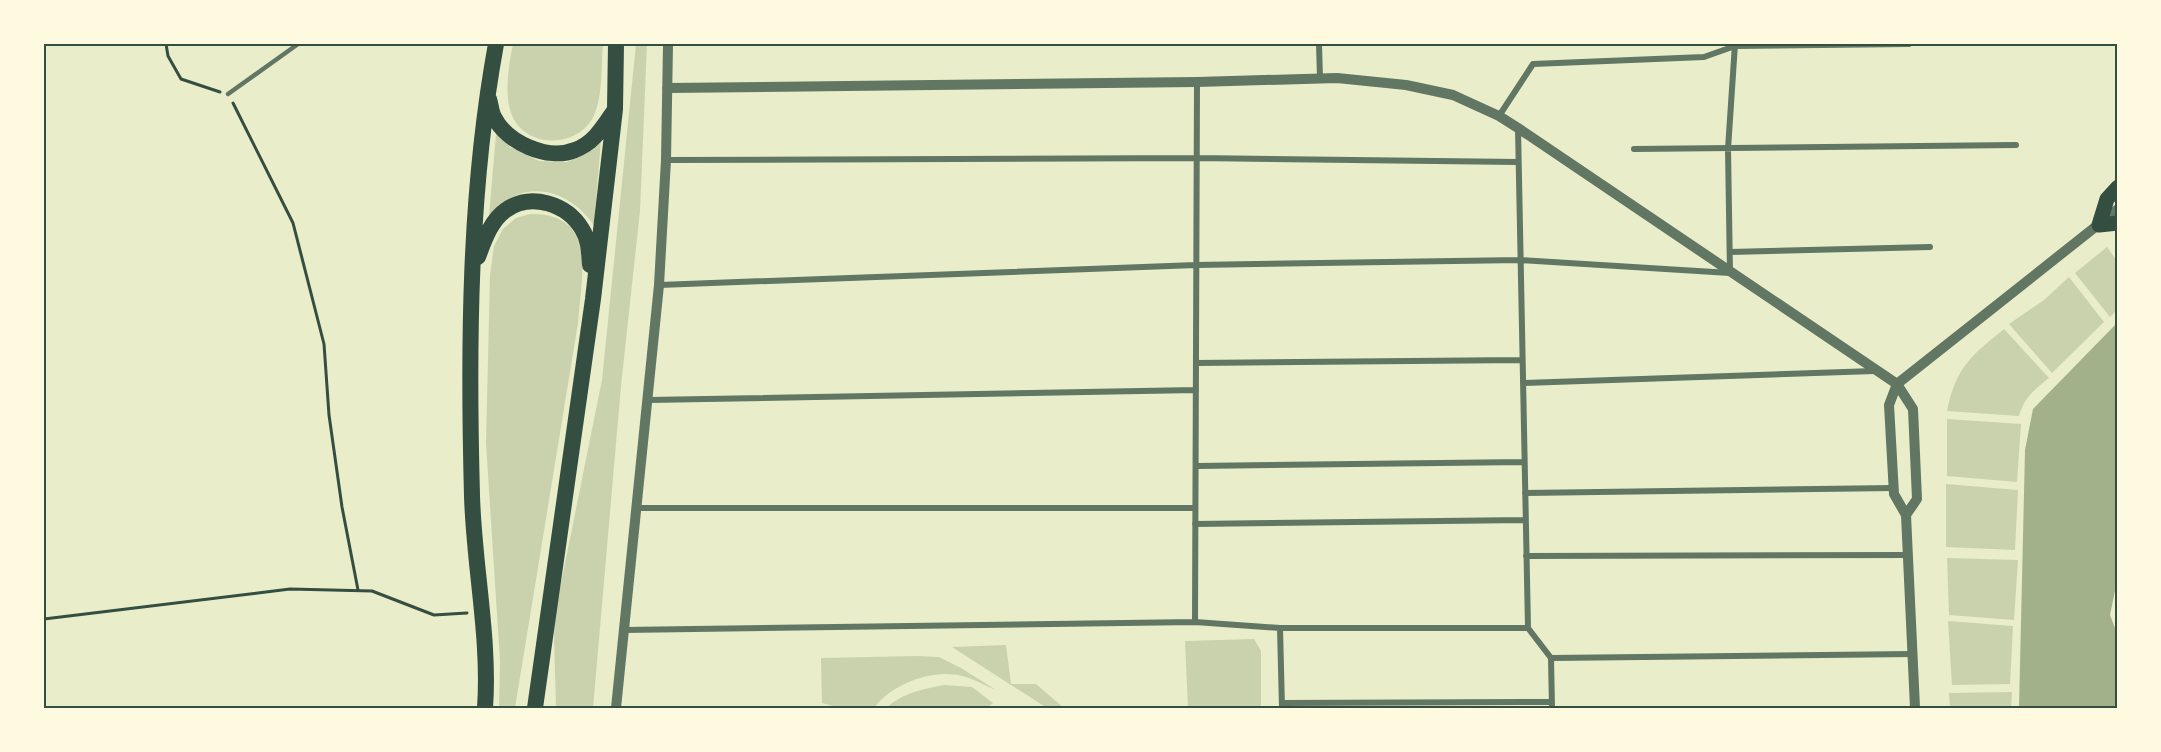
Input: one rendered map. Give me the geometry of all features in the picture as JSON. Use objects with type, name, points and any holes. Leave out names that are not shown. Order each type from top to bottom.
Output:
[{"type":"highway","points":[[485,708],[485,668],[472,498],[471,273],[487,93],[496,44]]},
{"type":"highway","points":[[535,708],[593,299],[615,109],[616,44]]},
{"type":"highway","points":[[487,93],[494,117],[510,136],[537,151],[552,153],[574,151],[586,144],[597,136],[615,109]]},
{"type":"highway","points":[[471,273],[484,241],[500,215],[523,202],[540,201],[569,213],[582,229],[588,243],[593,299]]},
{"type":"highway","points":[[538,684],[541,708]]},
{"type":"main road","points":[[2118,188],[2107,199],[2099,225],[2118,223]]},
{"type":"street","points":[[616,708],[659,285],[666,160],[668,44]]},
{"type":"street","points":[[1319,44],[1320,78]]},
{"type":"street","points":[[1499,116],[1533,64],[1704,57],[1735,45],[1910,44]]},
{"type":"street","points":[[1731,273],[1728,149],[1735,45]]},
{"type":"street","points":[[667,88],[1197,82],[1336,78],[1406,85],[1453,95],[1499,116],[1518,128],[1897,384],[1913,409],[1917,498],[1906,515]]},
{"type":"street","points":[[1195,622],[1197,82]]},
{"type":"street","points":[[1280,628],[1282,706],[1552,705],[1551,658],[1528,628],[1518,128]]},
{"type":"street","points":[[1634,149],[2016,145]]},
{"type":"street","points":[[666,160],[1197,158],[1518,162]]},
{"type":"street","points":[[1915,708],[1906,515],[1894,494],[1889,405],[1897,384],[2118,209]]},
{"type":"street","points":[[1730,252],[1930,247]]},
{"type":"street","points":[[659,285],[1196,265],[1520,260],[1731,273]]},
{"type":"street","points":[[1196,363],[1522,360]]},
{"type":"street","points":[[1523,383],[1878,371]]},
{"type":"street","points":[[648,400],[1196,390]]},
{"type":"street","points":[[1196,466],[1524,462]]},
{"type":"street","points":[[1525,493],[1894,488]]},
{"type":"street","points":[[637,508],[1196,508]]},
{"type":"street","points":[[1195,524],[1526,520]]},
{"type":"street","points":[[1526,556],[1908,555]]},
{"type":"street","points":[[623,630],[1195,622],[1280,628],[1528,628]]},
{"type":"street","points":[[1551,658],[1912,654]]},
{"type":"lane","points":[[228,94],[298,44]]},
{"type":"path","points":[[166,44],[168,56],[181,79],[228,94],[293,223],[324,344],[329,415],[357,590]]},
{"type":"path","points":[[44,619],[290,589],[372,591],[434,615],[481,612]]},
{"type":"shaded area","points":[[513,44],[603,44],[598,105],[588,125],[566,139],[553,140],[540,139],[528,134],[518,125],[511,113],[508,97]]},
{"type":"shaded area","points":[[636,44],[647,44],[640,211],[621,386],[593,708],[556,708],[555,613],[602,380]]},
{"type":"shaded area","points":[[496,134],[502,134],[510,147],[539,161],[567,162],[586,154],[601,140],[594,225],[571,202],[557,195],[543,192],[529,192],[515,196],[489,216]]},
{"type":"shaded area","points":[[530,214],[552,217],[567,224],[576,236],[581,251],[581,286],[578,323],[515,708],[499,708],[500,661],[486,443],[490,275],[494,246],[503,229],[516,218]]},
{"type":"shaded area","points":[[2107,247],[2117,261],[2117,310],[2110,317],[2075,273]]},
{"type":"shaded area","points":[[2069,277],[2104,322],[2052,373],[2009,324],[2044,300]]},
{"type":"shaded area","points":[[2117,323],[2118,576],[2110,615],[2117,633],[2117,708],[2019,708],[2025,450],[2033,409]]},
{"type":"shaded area","points":[[2004,329],[2049,378],[2030,395],[2019,416],[1947,411],[1955,383],[1966,364]]},
{"type":"shaded area","points":[[1947,419],[2021,424],[2017,482],[1947,476]]},
{"type":"shaded area","points":[[1946,484],[2018,490],[2015,550],[1946,547]]},
{"type":"shaded area","points":[[1947,558],[2018,560],[2014,620],[1949,615]]},
{"type":"shaded area","points":[[1948,621],[2013,626],[2010,684],[1952,685]]},
{"type":"shaded area","points":[[1254,639],[1261,651],[1261,708],[1188,708],[1185,641]]},
{"type":"shaded area","points":[[1006,645],[1011,684],[1036,684],[1064,708],[1047,708],[952,647]]},
{"type":"shaded area","points":[[939,657],[996,690],[966,677],[941,674],[916,679],[903,685],[892,691],[874,708],[840,708],[822,703],[821,658]]},
{"type":"shaded area","points":[[944,685],[972,687],[993,703],[987,708],[887,708],[906,695]]},
{"type":"shaded area","points":[[2012,692],[2011,708],[1950,708],[1949,693]]}]
